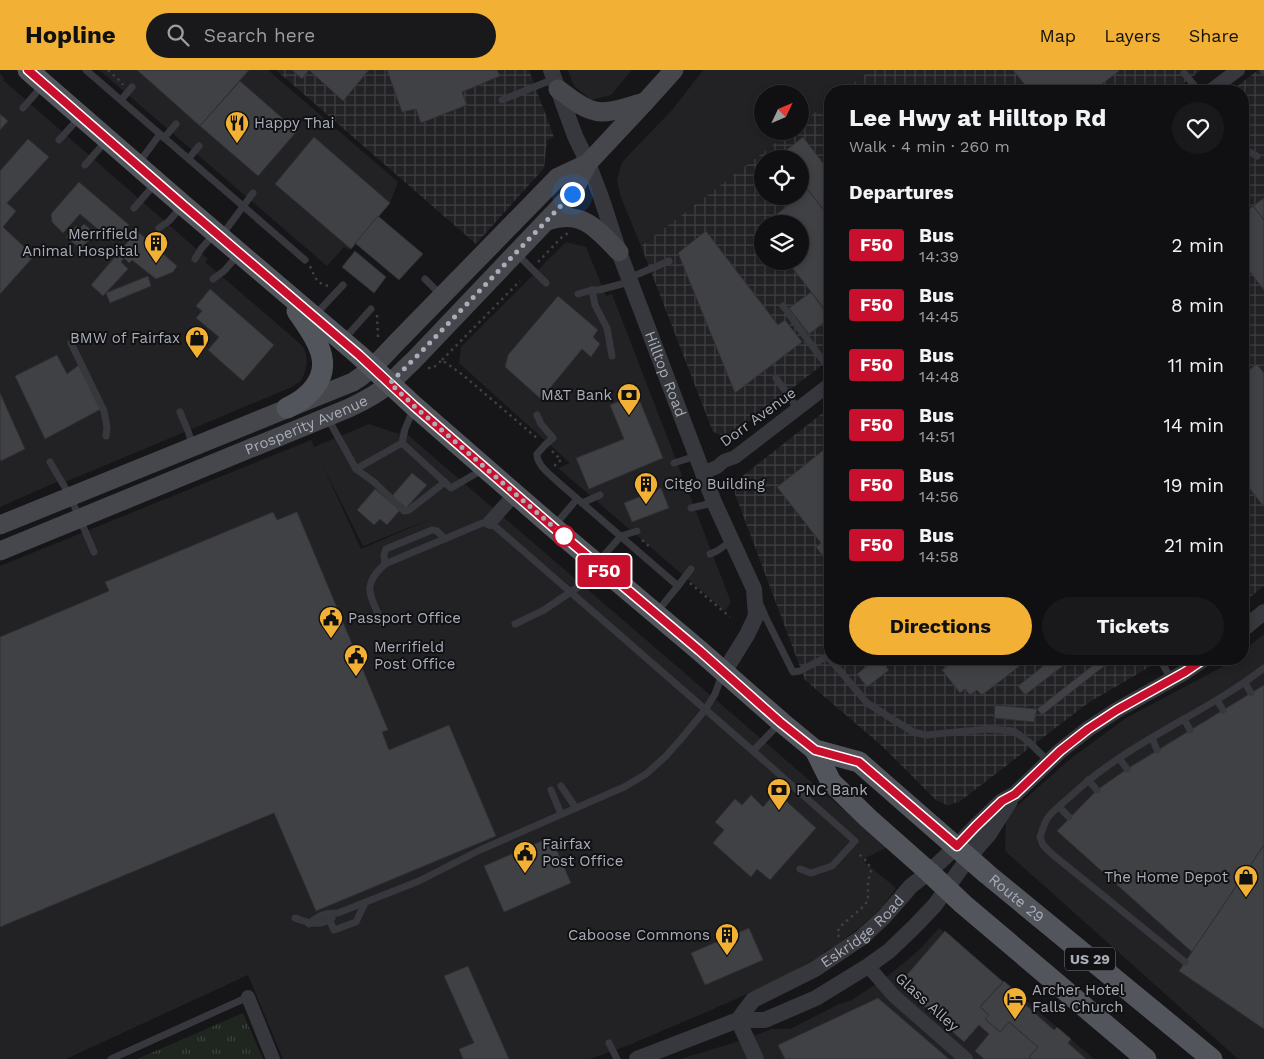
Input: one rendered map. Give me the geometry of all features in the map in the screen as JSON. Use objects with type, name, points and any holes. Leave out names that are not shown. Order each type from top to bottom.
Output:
[{"type":"main road","name":"Prosperity Avenue","points":[[0,551],[327,417],[368,398],[390,383],[572,194],[588,163],[674,70]]},
{"type":"main road","name":"Route 29","points":[[36,77],[373,367],[414,406],[514,494],[724,672],[780,722],[815,750],[859,762],[987,874],[1212,1059]]},
{"type":"main road","points":[[554,79],[575,101],[596,112],[614,110],[646,101]]},
{"type":"main road","name":"Prosperity Avenue","points":[[0,525],[353,382],[373,367],[558,177],[588,163]]},
{"type":"main road","points":[[547,220],[565,216],[580,219],[596,228],[619,252]]},
{"type":"main road","points":[[283,290],[315,338],[324,364],[321,376],[315,387],[306,397],[286,408]]},
{"type":"main road","name":"Route 29","points":[[815,750],[831,782],[868,818],[963,904],[1146,1059]]},
{"type":"street","points":[[1218,85],[1238,70]]},
{"type":"street","name":"Hilltop Road","points":[[554,79],[575,136],[601,197],[629,280],[702,473],[754,589],[756,616],[747,635],[724,672]]},
{"type":"street","name":"Dorr Avenue","points":[[702,473],[735,457],[824,389]]},
{"type":"street","points":[[490,522],[514,494]]},
{"type":"street","points":[[1249,624],[1264,612]]},
{"type":"street","points":[[963,852],[989,834],[1015,794],[1060,751],[1095,724],[1194,665]]},
{"type":"street","name":"Eskridge Road","points":[[637,1059],[669,1050],[738,1020],[765,1020],[816,998],[868,966],[889,950],[935,905],[947,889],[976,826],[1002,801],[1015,794]]},
{"type":"street","name":"Eskridge Road","points":[[738,1020],[753,1000],[815,969],[861,938],[884,917],[912,886],[929,872],[963,852]]},
{"type":"street","name":"Glass Alley","points":[[868,966],[893,995],[964,1058]]},
{"type":"street","points":[[248,998],[273,1059]]},
{"type":"street","points":[[738,1020],[756,1059]]},
{"type":"lane","points":[[86,70],[305,260]]},
{"type":"lane","points":[[1184,73],[1194,85]]},
{"type":"lane","points":[[23,108],[36,77]]},
{"type":"lane","points":[[502,100],[554,79]]},
{"type":"lane","points":[[121,100],[132,87]]},
{"type":"lane","points":[[59,140],[81,116]]},
{"type":"lane","points":[[137,165],[162,136],[176,124]]},
{"type":"lane","points":[[85,165],[107,139]]},
{"type":"lane","points":[[189,158],[199,146]]},
{"type":"lane","points":[[1249,152],[1257,156]]},
{"type":"lane","points":[[134,208],[157,182]]},
{"type":"lane","points":[[195,259],[201,248],[218,235],[253,193]]},
{"type":"lane","points":[[159,228],[169,221],[183,205]]},
{"type":"lane","points":[[516,253],[546,283]]},
{"type":"lane","points":[[214,279],[240,254]]},
{"type":"lane","points":[[578,294],[599,290],[629,280],[669,261]]},
{"type":"lane","points":[[424,279],[442,297]]},
{"type":"lane","points":[[314,316],[340,288]]},
{"type":"lane","points":[[592,290],[595,305],[607,328],[612,356]]},
{"type":"lane","points":[[783,306],[824,361]]},
{"type":"lane","points":[[342,341],[374,312]]},
{"type":"lane","points":[[71,343],[104,411],[106,436]]},
{"type":"lane","points":[[776,378],[798,409]]},
{"type":"lane","points":[[356,469],[402,443],[414,406]]},
{"type":"lane","points":[[180,412],[193,446]]},
{"type":"lane","points":[[537,415],[541,424],[553,438],[537,454],[537,460],[559,483],[678,586]]},
{"type":"lane","points":[[327,417],[356,469],[374,482],[404,511],[409,510],[445,482]]},
{"type":"lane","points":[[402,443],[451,488],[486,468]]},
{"type":"lane","points":[[674,463],[696,456]]},
{"type":"lane","points":[[50,462],[70,496],[94,552]]},
{"type":"lane","points":[[553,527],[580,501],[600,495]]},
{"type":"lane","points":[[690,508],[714,502]]},
{"type":"lane","points":[[382,623],[369,591],[371,580],[376,572],[385,564],[480,524],[490,522],[753,751],[853,844],[832,866],[811,873],[800,869]]},
{"type":"lane","points":[[385,564],[384,555],[386,549],[432,530],[437,531],[444,539]]},
{"type":"lane","points":[[515,624],[544,610],[584,584],[621,536],[637,531]]},
{"type":"lane","points":[[710,554],[732,541]]},
{"type":"lane","points":[[655,614],[691,569]]},
{"type":"lane","points":[[754,589],[793,672],[800,671],[824,658]]},
{"type":"lane","points":[[835,665],[868,703],[913,732],[926,735],[988,730],[1014,731],[1029,742],[1049,762]]},
{"type":"lane","points":[[1163,665],[1171,679]]},
{"type":"lane","points":[[1185,962],[1052,854],[1043,845],[1040,837],[1047,818],[1088,780],[1119,758],[1245,683],[1264,668]]},
{"type":"lane","points":[[309,924],[316,917],[327,913],[338,913],[419,881],[480,850],[624,787],[646,774],[671,750],[705,710],[715,694],[724,672]]},
{"type":"lane","points":[[1245,683],[1250,693]]},
{"type":"lane","points":[[1217,700],[1223,710]]},
{"type":"lane","points":[[1184,719],[1190,730]]},
{"type":"lane","points":[[753,751],[780,722]]},
{"type":"lane","points":[[1152,738],[1158,750]]},
{"type":"lane","points":[[1119,758],[1127,769]]},
{"type":"lane","points":[[1088,780],[1096,790]]},
{"type":"lane","points":[[561,786],[576,808]]},
{"type":"lane","points":[[551,790],[561,814]]},
{"type":"lane","points":[[1059,807],[1070,817]]},
{"type":"lane","points":[[330,920],[334,930],[356,922],[365,903]]},
{"type":"lane","points":[[295,918],[309,924],[319,925],[330,920],[338,913]]},
{"type":"lane","points":[[111,1059],[248,998]]},
{"type":"lane","points":[[609,1043],[618,1059]]},
{"type":"path","points":[[537,263],[569,232]]},
{"type":"path","points":[[305,260],[318,282],[340,288]]},
{"type":"path","points":[[421,369],[433,368],[442,360],[520,281]]},
{"type":"path","points":[[374,312],[378,337]]},
{"type":"path","points":[[442,360],[470,381],[544,445]]},
{"type":"path","points":[[839,937],[837,932],[839,929],[853,914],[865,905],[868,899],[868,882],[871,870],[868,863],[853,844]]},
{"type":"shaded area","points":[[99,70],[268,70],[398,182],[390,203],[349,250],[344,247],[327,266]]},
{"type":"shaded area","points":[[276,70],[529,70],[554,137],[547,140],[544,168],[476,244]]},
{"type":"shaded area","points":[[568,70],[632,70],[611,95],[591,100],[574,86]]},
{"type":"shaded area","points":[[703,70],[871,70],[851,85],[824,85],[824,106],[809,117],[809,85],[754,85],[754,140],[779,140],[766,150],[754,150],[754,159],[641,246],[620,195],[617,180],[622,162],[673,109]]},
{"type":"shaded area","points":[[871,70],[1201,70],[1182,85],[851,85]]},
{"type":"shaded area","points":[[1258,70],[1264,70],[1264,586],[1249,598],[1249,85],[1239,85]]},
{"type":"shaded area","points":[[0,74],[4,78],[3,80],[208,259],[205,262],[297,341],[303,347],[307,363],[301,381],[292,387],[63,483],[61,480],[0,507]]},
{"type":"shaded area","points":[[824,106],[824,364],[734,433],[724,436],[713,432],[641,246],[754,159],[754,205],[809,205],[809,150],[766,150],[779,140],[809,140],[809,117]]},
{"type":"shaded area","points":[[566,242],[586,247],[606,296],[612,294],[731,602],[725,611],[558,468],[570,463],[459,363],[461,347]]},
{"type":"shaded area","points":[[824,412],[824,665],[1153,665],[1088,703],[959,802],[947,805],[936,800],[882,746],[805,680],[735,494],[735,482]]},
{"type":"shaded area","points":[[369,424],[399,434],[401,429],[887,847],[862,860],[896,888],[882,907],[859,928],[832,948],[779,979],[635,1043],[590,1059],[283,1059],[248,975],[66,1059],[0,1059],[0,566],[311,440],[314,447]],"holes":[[[322,464],[363,546],[433,518],[361,549]]]},
{"type":"shaded area","points":[[1264,634],[1264,1059],[1238,1059],[1005,851],[1006,816],[1070,759],[1126,718],[1224,665],[1249,665],[1249,646]]},
{"type":"shaded area","points":[[939,928],[1094,1059],[680,1059],[772,1029],[790,1029],[839,1004],[852,1000],[889,975],[918,951]]},
{"type":"green space","points":[[243,1013],[263,1059],[137,1059]]},
{"type":"building","points":[[137,70],[249,70],[200,126]]},
{"type":"building","points":[[292,70],[309,70],[302,79]]},
{"type":"building","points":[[309,70],[369,70],[343,101]]},
{"type":"building","points":[[387,70],[497,70],[500,76],[462,92],[467,105],[421,123],[416,109],[402,112]]},
{"type":"building","points":[[1013,70],[1119,71],[1101,85],[1025,85]]},
{"type":"building","points":[[240,81],[297,131],[258,176],[200,126]]},
{"type":"building","points":[[0,114],[8,121],[0,130]]},
{"type":"building","points":[[314,137],[390,203],[351,249],[275,184]]},
{"type":"building","points":[[28,139],[49,157],[7,203],[16,211],[3,227],[34,256],[0,294],[0,171]]},
{"type":"building","points":[[799,140],[805,140],[824,164],[824,210],[809,191],[809,150],[786,150]]},
{"type":"building","points":[[79,182],[129,225],[113,242],[80,214],[63,233],[52,222],[51,214]]},
{"type":"building","points":[[809,191],[824,210],[823,307],[794,270],[809,270],[809,215],[776,215],[789,205],[809,205]]},
{"type":"building","points":[[1264,198],[1264,220],[1253,206]]},
{"type":"building","points":[[1253,206],[1264,220],[1264,290],[1249,271],[1249,209]]},
{"type":"building","points":[[378,216],[423,254],[399,280],[355,243]]},
{"type":"building","points":[[84,224],[95,233],[81,249],[66,237],[76,226],[79,229]]},
{"type":"building","name":"Merrifield Animal Hospital","points":[[137,231],[177,266],[173,272],[156,279],[132,260],[129,263],[124,258],[121,262],[128,269],[103,296],[91,285]]},
{"type":"building","points":[[706,231],[778,325],[785,320],[802,342],[735,393],[678,253]]},
{"type":"building","points":[[355,251],[386,277],[374,293],[342,267]]},
{"type":"building","points":[[148,276],[151,286],[110,303],[106,293]]},
{"type":"building","points":[[210,289],[274,345],[243,381],[208,350],[219,337],[196,318],[202,311],[196,306]]},
{"type":"building","points":[[811,292],[824,310],[824,323],[809,334],[789,308]]},
{"type":"building","points":[[558,296],[598,330],[593,337],[600,344],[591,357],[582,349],[541,399],[505,367],[508,355]]},
{"type":"building","points":[[57,355],[67,374],[79,365],[101,409],[45,439],[15,376]]},
{"type":"building","points":[[1257,364],[1264,373],[1264,507],[1249,488],[1249,370]]},
{"type":"building","points":[[0,393],[25,449],[1,461],[0,459]]},
{"type":"building","points":[[637,394],[663,458],[589,489],[576,458],[624,439],[610,405]]},
{"type":"building","points":[[824,450],[824,557],[816,547],[821,543],[777,487]]},
{"type":"building","points":[[412,473],[427,485],[406,508],[392,496]]},
{"type":"building","name":"Citgo Building","points":[[661,488],[669,508],[632,522],[624,503]]},
{"type":"building","points":[[375,489],[400,510],[387,525],[380,519],[374,525],[357,510]]},
{"type":"building","points":[[273,512],[277,520],[297,512],[388,730],[382,732],[389,750],[449,725],[496,836],[316,911],[274,813],[0,927],[0,637],[109,591],[105,582]]},
{"type":"building","points":[[868,665],[889,665],[886,667],[889,670],[867,687],[857,674]]},
{"type":"building","points":[[949,665],[1021,665],[982,695],[977,690],[970,695],[965,689],[960,693],[942,670]]},
{"type":"building","points":[[1044,665],[1064,665],[1025,695],[1018,686]]},
{"type":"building","points":[[1093,665],[1106,665],[1042,715],[1037,709]]},
{"type":"building","points":[[1264,685],[1264,845],[1192,952],[1057,831],[1097,790],[1127,769]]},
{"type":"building","points":[[995,705],[1037,709],[1034,722],[994,718]]},
{"type":"building","points":[[776,792],[816,828],[770,880],[757,869],[751,877],[713,843],[724,830],[715,822],[735,799],[742,805],[751,795],[763,807]]},
{"type":"building","points":[[551,837],[571,883],[504,912],[484,866]]},
{"type":"building","name":"The Home Depot","points":[[1264,845],[1264,1029],[1179,971]]},
{"type":"building","name":"Caboose Commons","points":[[749,928],[763,960],[705,985],[691,953]]},
{"type":"building","points":[[945,931],[1003,982],[980,1007],[989,1015],[985,1019],[1000,1032],[1009,1022],[1038,1047],[1029,1057],[1032,1059],[984,1059],[975,1051],[989,1034],[979,1025],[964,1042],[899,984]]},
{"type":"building","points":[[468,966],[509,1059],[463,1059],[459,1049],[474,1043],[444,976]]},
{"type":"building","name":"Archer Hotel Falls Church","points":[[1004,981],[1023,998],[1020,1000],[1054,1030],[1057,1027],[1071,1039],[1068,1043],[1086,1059],[1032,1059],[1029,1057],[1038,1047],[1009,1022],[1000,1032],[985,1019],[989,1015],[980,1007]]},
{"type":"building","points":[[878,998],[949,1059],[785,1059],[778,1045]]},
{"type":"bus line","name":"F50","points":[[28,70],[780,722],[815,750],[859,762],[957,846],[1002,801],[1015,794],[1060,751],[1088,729],[1195,665]]},
{"type":"place","name":"Happy Thai","points":[[237,144]]},
{"type":"place","name":"Merrifield Animal Hospital","points":[[156,264]]},
{"type":"place","name":"BMW of Fairfax","points":[[197,359]]},
{"type":"place","name":"M&T Bank","points":[[629,416]]},
{"type":"place","name":"Citgo Building","points":[[646,505]]},
{"type":"place","name":"Passport Office","points":[[331,639]]},
{"type":"place","name":"Merrifield Post Office","points":[[356,677]]},
{"type":"place","name":"PNC Bank","points":[[779,811]]},
{"type":"place","name":"Fairfax Post Office","points":[[525,874]]},
{"type":"place","name":"The Home Depot","points":[[1246,898]]},
{"type":"place","name":"Caboose Commons","points":[[727,956]]},
{"type":"place","name":"Archer Hotel Falls Church","points":[[1015,1020]]},
{"type":"route","points":[[564,536],[390,383],[572,194]]}]
